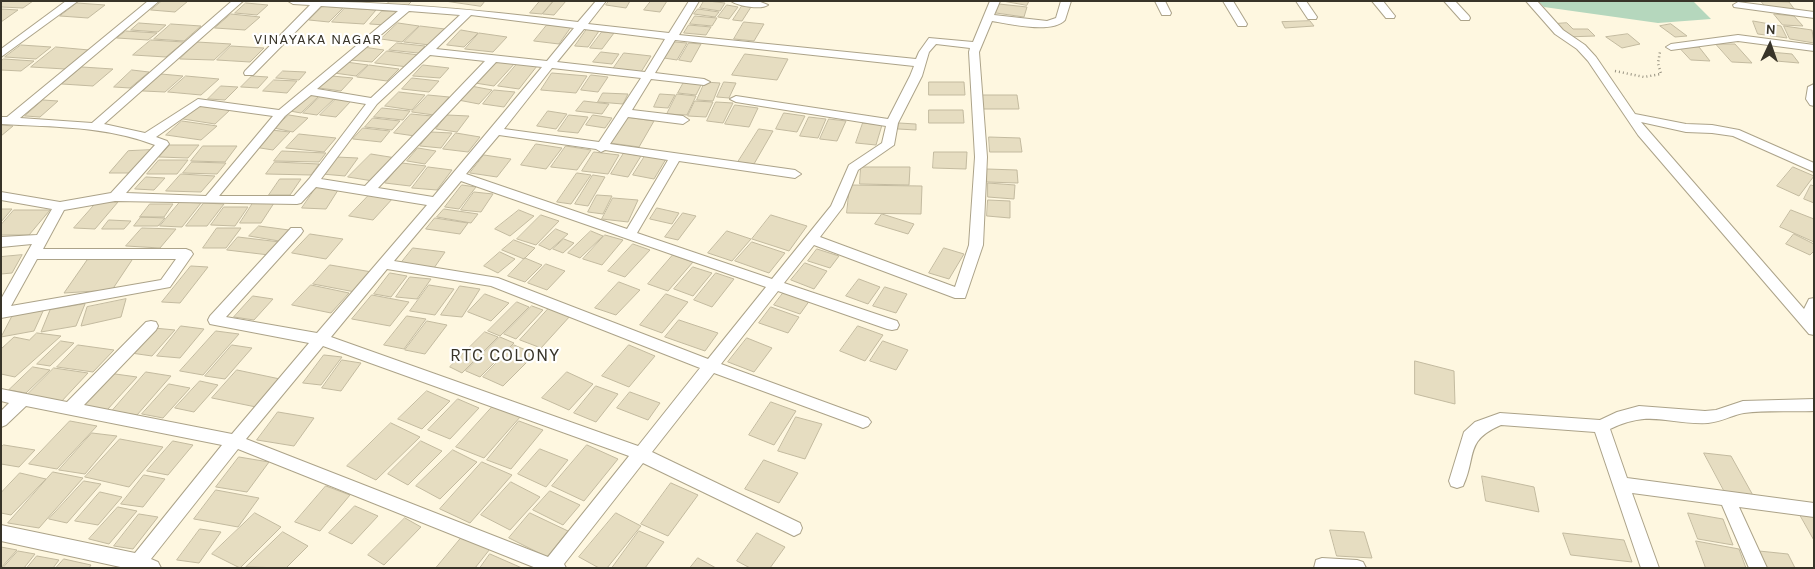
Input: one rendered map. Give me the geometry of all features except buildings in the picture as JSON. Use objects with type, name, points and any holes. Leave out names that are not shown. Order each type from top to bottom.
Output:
[{"type":"street","points":[[1,54],[73,1]]},
{"type":"street","points":[[5,121],[154,1]]},
{"type":"street","points":[[94,127],[238,1]]},
{"type":"street","points":[[293,1],[380,4],[406,9],[469,12],[583,24],[672,37],[920,63]]},
{"type":"street","points":[[427,10],[438,1]]},
{"type":"street","points":[[1,533],[142,566],[235,441],[496,131],[601,1]]},
{"type":"street","points":[[601,148],[625,113],[694,1]]},
{"type":"street","points":[[736,1],[763,5]]},
{"type":"street","points":[[812,239],[960,294],[976,245],[981,157],[974,52],[994,1]]},
{"type":"street","points":[[988,17],[1042,24],[1057,23],[1060,20],[1066,1]]},
{"type":"street","points":[[1160,1],[1166,13]]},
{"type":"street","points":[[1228,1],[1242,24]]},
{"type":"street","points":[[1301,1],[1312,17]]},
{"type":"street","points":[[1377,1],[1390,16]]},
{"type":"street","points":[[1449,1],[1466,18]]},
{"type":"street","points":[[1530,1],[1559,32],[1581,47],[1592,59],[1642,132],[1810,325]]},
{"type":"street","points":[[249,73],[318,3]]},
{"type":"street","points":[[1738,5],[1814,15]]},
{"type":"street","points":[[209,200],[281,114],[406,9]]},
{"type":"street","points":[[1,196],[60,206],[115,197],[297,200],[313,182],[373,102],[469,12]]},
{"type":"street","points":[[1671,46],[1738,38],[1813,50]]},
{"type":"street","points":[[1,395],[235,441],[553,567],[640,453],[837,207],[853,168],[888,145],[892,123],[916,76],[924,52],[933,40],[977,46]]},
{"type":"street","points":[[427,52],[704,82]]},
{"type":"street","points":[[368,191],[494,58]]},
{"type":"street","points":[[1814,87],[1812,99],[1814,103]]},
{"type":"street","points":[[309,91],[373,102]]},
{"type":"street","points":[[736,98],[892,123]]},
{"type":"street","points":[[148,137],[198,102],[281,114]]},
{"type":"street","points":[[625,113],[683,120]]},
{"type":"street","points":[[1630,116],[1678,126],[1735,133],[1814,168]]},
{"type":"street","points":[[5,121],[94,127],[148,137],[163,144],[115,197]]},
{"type":"street","points":[[496,131],[601,148],[795,174]]},
{"type":"street","points":[[629,236],[675,158]]},
{"type":"street","points":[[458,176],[892,325]]},
{"type":"street","points":[[313,182],[436,202]]},
{"type":"street","points":[[1,203],[29,201]]},
{"type":"street","points":[[1,313],[60,206]]},
{"type":"street","points":[[296,230],[215,320],[320,339],[640,453],[794,528]]},
{"type":"street","points":[[1,242],[42,239]]},
{"type":"street","points":[[1,313],[165,284],[186,254],[33,254]]},
{"type":"street","points":[[384,264],[493,281],[711,366],[863,422]]},
{"type":"street","points":[[1810,325],[1814,303]]},
{"type":"street","points":[[70,409],[151,326]]},
{"type":"street","points":[[1,420],[22,400]]},
{"type":"street","points":[[1457,481],[1470,437],[1481,426],[1500,419],[1601,426],[1622,416],[1638,412],[1659,412],[1705,417],[1716,416],[1743,407],[1814,406]]},
{"type":"street","points":[[1601,426],[1650,568]]},
{"type":"street","points":[[1621,484],[1814,510]]},
{"type":"street","points":[[1727,498],[1758,568]]},
{"type":"street","points":[[1322,568],[1322,566],[1357,568]]},
{"type":"path","points":[[1592,59],[1616,71],[1647,78],[1656,77],[1661,74],[1658,63],[1659,53],[1671,46]]},
{"type":"green space","points":[[1538,1],[1693,1],[1711,19],[1658,23],[1544,7]]},
{"type":"district","name":"VINAYAKA NAGAR","points":[[318,40]]},
{"type":"district","name":"RTC COLONY","points":[[505,356]]}]
